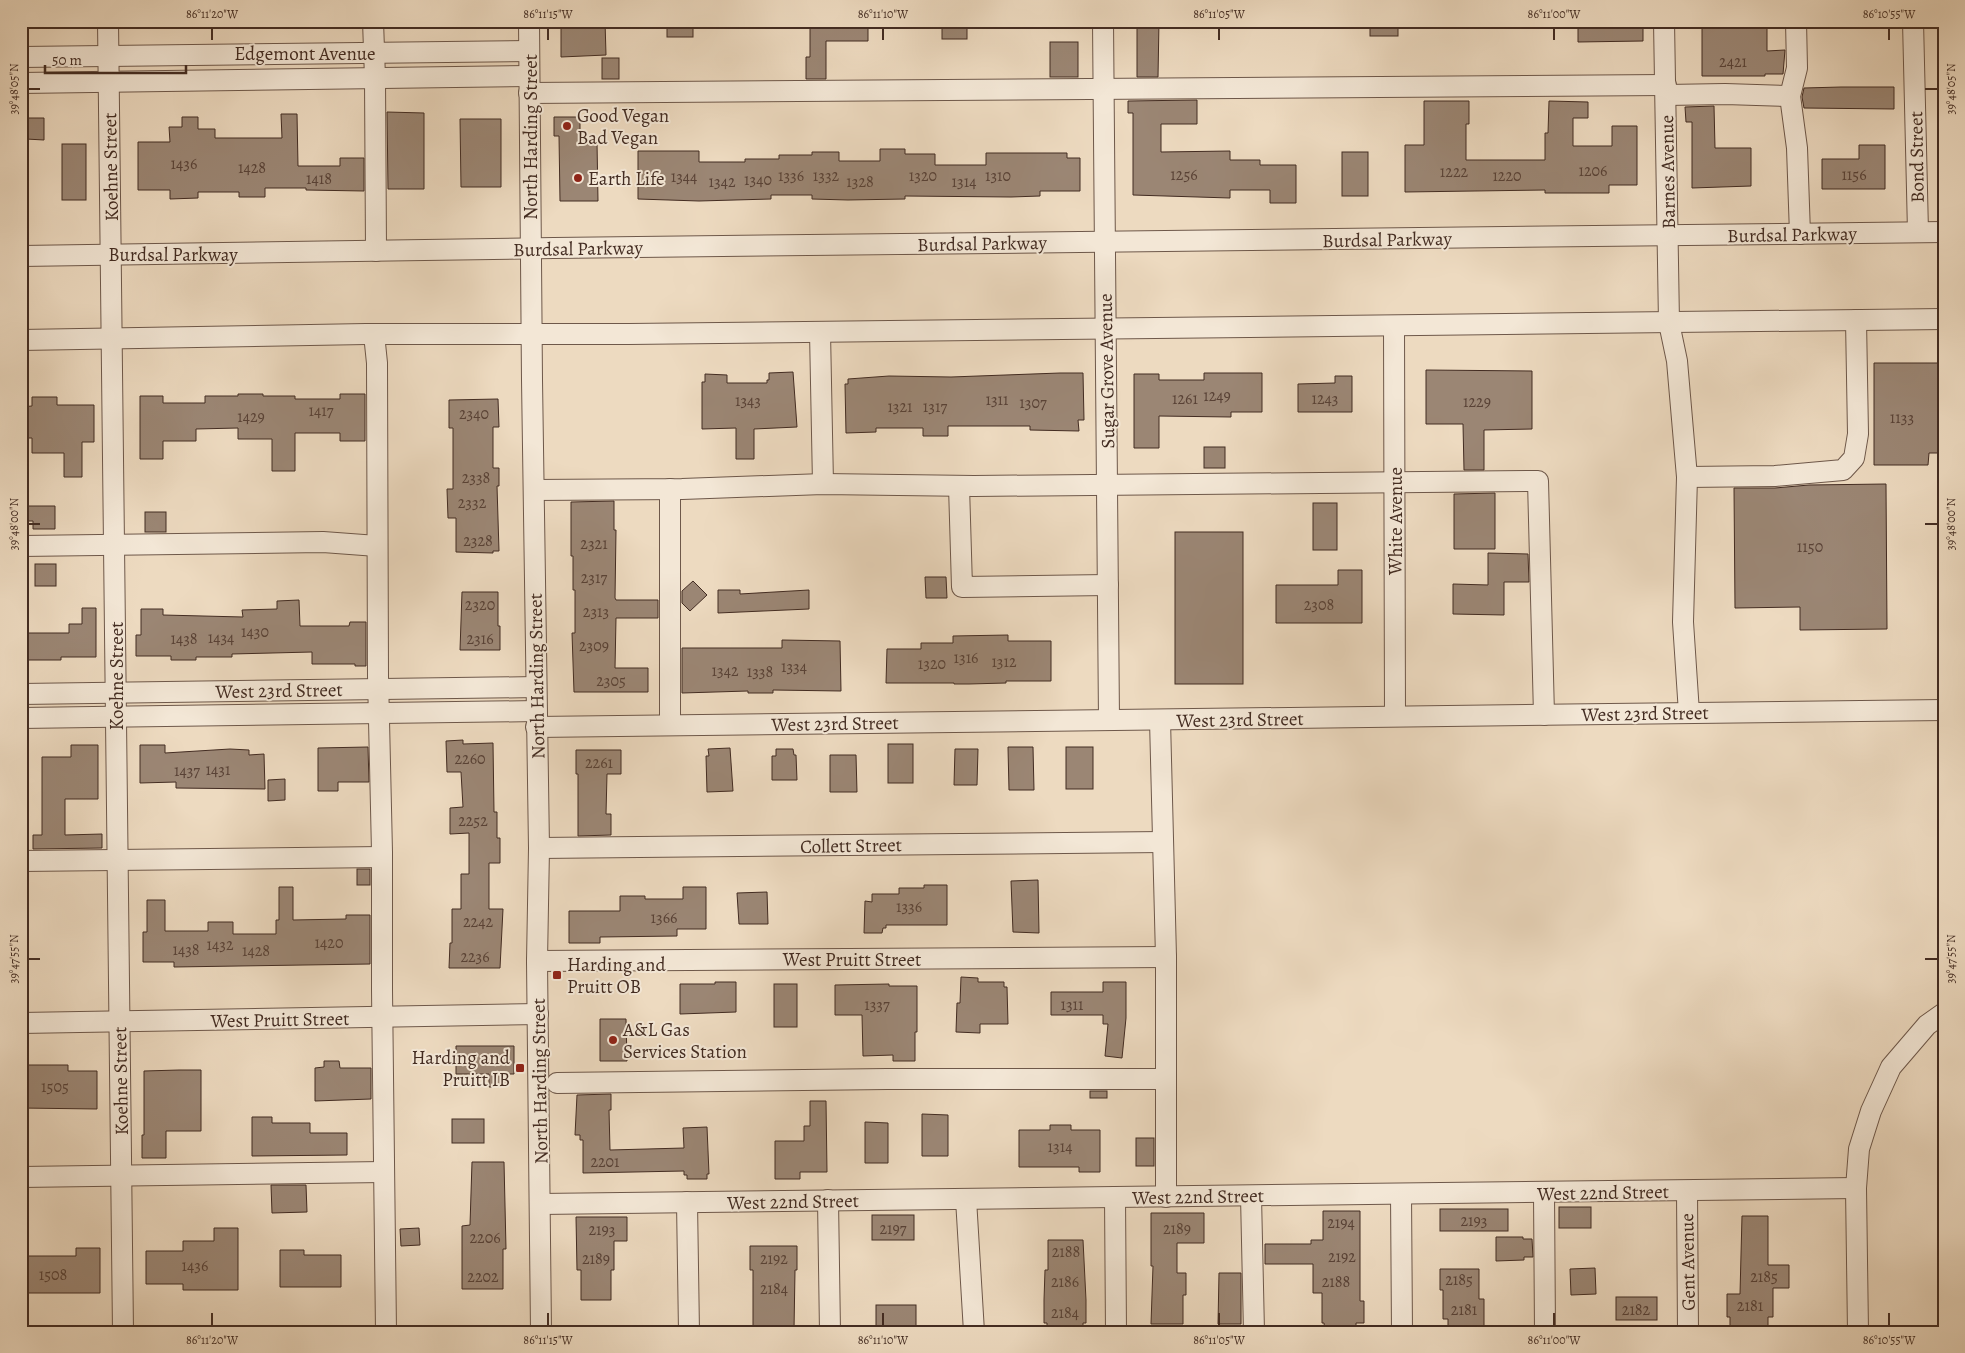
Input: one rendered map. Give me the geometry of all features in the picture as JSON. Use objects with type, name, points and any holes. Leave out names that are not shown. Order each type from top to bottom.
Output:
[{"type":"street","name":"Koehne Street","points":[[108,21],[123,1332]]},
{"type":"street","points":[[372,21],[375,78],[376,251]]},
{"type":"street","name":"North Harding Street","points":[[529,21],[530,249],[539,848],[537,961],[541,1332]]},
{"type":"street","name":"Sugar Grove Avenue","points":[[1103,21],[1109,720]]},
{"type":"street","name":"Barnes Avenue","points":[[1664,21],[1669,323],[1677,361],[1686,477],[1683,622],[1689,713]]},
{"type":"street","points":[[1796,21],[1797,68],[1790,96],[1797,148],[1800,234]]},
{"type":"street","name":"Bond Street","points":[[1914,21],[1918,232]]},
{"type":"street","name":"Edgemont Avenue","points":[[21,56],[530,51]]},
{"type":"street","name":"Edgemont Avenue","points":[[21,83],[375,78],[529,84],[1666,90],[1790,96]]},
{"type":"street","name":"Burdsal Parkway","points":[[21,256],[1944,232]]},
{"type":"street","points":[[21,340],[374,334],[820,332],[1944,319]]},
{"type":"street","points":[[1686,477],[1775,476],[1843,470],[1854,458],[1858,434],[1856,320]]},
{"type":"street","name":"White Avenue","points":[[1394,326],[1395,716]]},
{"type":"street","points":[[820,332],[823,484]]},
{"type":"street","points":[[374,334],[377,363],[378,689],[382,857],[386,1332]]},
{"type":"street","points":[[534,490],[670,490],[823,484],[959,486],[1538,481],[1544,714]]},
{"type":"street","points":[[959,486],[962,587],[1108,585]]},
{"type":"street","points":[[670,490],[670,725]]},
{"type":"street","points":[[21,546],[323,542],[377,546]]},
{"type":"street","name":"West 23rd Street","points":[[21,694],[536,687]]},
{"type":"street","name":"West 23rd Street","points":[[21,718],[379,713],[670,725],[1944,710]]},
{"type":"street","points":[[1160,720],[1166,957],[1166,1197]]},
{"type":"street","name":"Collett Street","points":[[539,848],[1163,842]]},
{"type":"street","points":[[21,861],[382,857]]},
{"type":"street","name":"West Pruitt Street","points":[[537,961],[1166,957]]},
{"type":"street","points":[[1858,1332],[1856,1188],[1859,1149],[1871,1112],[1891,1067],[1927,1025],[1944,1013]]},
{"type":"street","name":"West Pruitt Street","points":[[21,1023],[538,1014]]},
{"type":"street","points":[[558,1083],[887,1079],[1166,1079]]},
{"type":"street","points":[[21,1177],[384,1172]]},
{"type":"street","name":"West 22nd Street","points":[[540,1204],[1856,1188]]},
{"type":"street","name":"Gent Avenue","points":[[1686,1191],[1688,1332]]},
{"type":"street","points":[[1544,1193],[1545,1332]]},
{"type":"street","points":[[1401,1194],[1402,1332]]},
{"type":"street","points":[[1251,1196],[1254,1332]]},
{"type":"street","points":[[1114,1197],[1116,1332]]},
{"type":"street","points":[[966,1199],[974,1332]]},
{"type":"street","points":[[828,1200],[830,1332]]},
{"type":"street","points":[[687,1202],[689,1332]]},
{"type":"building","points":[[561,21],[605,21],[606,55],[561,57]]},
{"type":"building","points":[[667,21],[693,21],[693,37],[667,37]]},
{"type":"building","points":[[810,21],[868,21],[868,41],[826,41],[826,79],[806,79],[806,57],[810,57]]},
{"type":"building","points":[[942,21],[967,21],[967,39],[942,39]]},
{"type":"building","points":[[1137,21],[1159,21],[1158,77],[1137,77]]},
{"type":"building","points":[[1370,21],[1398,21],[1398,36],[1370,36]]},
{"type":"building","points":[[1578,21],[1643,21],[1643,41],[1578,42]]},
{"type":"building","points":[[1702,21],[1767,21],[1767,51],[1785,50],[1783,74],[1765,74],[1765,76],[1702,76]]},
{"type":"building","points":[[1050,42],[1078,42],[1078,77],[1050,77]]},
{"type":"building","points":[[602,58],[619,58],[619,79],[602,79]]},
{"type":"building","points":[[1894,87],[1894,109],[1804,108],[1802,97],[1804,88]]},
{"type":"building","points":[[1197,100],[1197,124],[1161,124],[1161,152],[1230,151],[1230,160],[1260,160],[1260,165],[1296,165],[1296,203],[1270,203],[1270,190],[1230,190],[1230,198],[1133,195],[1133,113],[1128,113],[1128,101]]},
{"type":"building","points":[[1424,101],[1469,101],[1469,124],[1466,124],[1466,160],[1545,160],[1545,133],[1548,133],[1549,101],[1588,102],[1588,118],[1573,118],[1573,146],[1612,146],[1612,126],[1637,126],[1637,185],[1609,185],[1609,193],[1545,193],[1545,190],[1405,192],[1405,145],[1424,145]]},
{"type":"building","points":[[1714,106],[1715,148],[1751,148],[1751,186],[1692,188],[1692,122],[1686,122],[1685,107]]},
{"type":"building","points":[[387,112],[424,113],[424,189],[388,189]]},
{"type":"building","points":[[281,114],[297,114],[298,166],[340,166],[340,158],[364,158],[364,191],[265,188],[265,197],[239,197],[239,192],[198,192],[198,198],[170,199],[170,190],[138,190],[138,142],[170,142],[169,127],[182,127],[182,117],[198,117],[198,129],[215,129],[215,138],[282,138]]},
{"type":"building","name":"Earth Life","points":[[554,117],[580,117],[580,142],[597,142],[598,201],[560,201],[559,136],[554,136]]},
{"type":"building","points":[[26,118],[44,118],[44,140],[26,139]]},
{"type":"building","points":[[460,119],[501,119],[501,187],[461,187]]},
{"type":"building","points":[[62,144],[86,144],[86,200],[62,200]]},
{"type":"building","points":[[1859,145],[1885,145],[1885,189],[1822,189],[1822,159],[1859,159]]},
{"type":"building","points":[[880,149],[905,149],[905,154],[935,154],[935,165],[986,165],[986,153],[1067,153],[1067,158],[1080,158],[1080,191],[1040,191],[1040,196],[905,196],[905,199],[812,199],[812,195],[771,195],[771,199],[699,201],[638,199],[638,151],[699,151],[699,162],[745,162],[745,159],[779,159],[779,155],[812,155],[812,152],[839,152],[839,161],[880,161]]},
{"type":"building","points":[[1342,152],[1368,152],[1368,196],[1342,196]]},
{"type":"building","points":[[1874,363],[1944,363],[1944,453],[1929,453],[1928,465],[1874,465]]},
{"type":"building","points":[[1426,370],[1532,371],[1532,429],[1484,430],[1484,470],[1464,470],[1463,424],[1426,424]]},
{"type":"building","points":[[793,372],[797,427],[754,429],[754,459],[736,459],[736,428],[702,429],[702,382],[705,382],[705,374],[727,375],[727,383],[767,383],[769,373]]},
{"type":"building","points":[[1083,373],[1084,420],[1078,420],[1079,431],[1030,430],[1030,426],[948,426],[948,436],[923,436],[923,428],[876,428],[876,432],[846,433],[845,384],[848,384],[848,379],[889,376],[951,377]]},
{"type":"building","points":[[1204,373],[1262,373],[1262,412],[1231,412],[1231,417],[1159,416],[1159,448],[1134,448],[1134,374],[1159,374],[1159,380],[1204,380]]},
{"type":"building","points":[[1335,376],[1352,376],[1352,412],[1298,412],[1298,384],[1335,383]]},
{"type":"building","points":[[238,394],[295,396],[295,399],[340,399],[340,394],[365,394],[365,441],[340,441],[340,433],[295,433],[295,471],[272,471],[272,439],[238,439],[238,428],[196,429],[196,441],[163,441],[163,459],[140,459],[140,396],[163,396],[163,403],[205,403],[205,396],[238,396]]},
{"type":"building","points":[[32,397],[57,397],[57,405],[94,405],[94,442],[82,442],[82,477],[64,477],[64,453],[32,453],[32,438],[21,438],[21,407],[32,406]]},
{"type":"building","points":[[498,399],[499,427],[493,427],[493,468],[499,468],[499,486],[497,486],[499,551],[493,551],[493,553],[456,552],[456,518],[448,518],[447,489],[453,489],[453,428],[449,428],[449,400]]},
{"type":"building","points":[[1204,447],[1225,447],[1225,468],[1204,468]]},
{"type":"building","points":[[1886,484],[1887,629],[1800,630],[1800,607],[1735,608],[1734,488]]},
{"type":"building","points":[[1495,493],[1495,549],[1454,549],[1454,494]]},
{"type":"building","points":[[614,501],[614,530],[616,530],[615,598],[616,600],[658,600],[658,618],[616,618],[615,668],[648,668],[648,692],[574,692],[572,633],[575,633],[575,590],[573,590],[573,556],[571,556],[571,502]]},
{"type":"building","points":[[1313,503],[1337,503],[1337,550],[1313,550]]},
{"type":"building","points":[[21,506],[55,506],[55,529],[33,529],[33,521],[21,521]]},
{"type":"building","points":[[145,512],[166,512],[166,532],[145,532]]},
{"type":"building","points":[[1175,532],[1243,532],[1243,684],[1175,684]]},
{"type":"building","points":[[1488,553],[1528,554],[1529,582],[1504,582],[1504,615],[1453,614],[1453,584],[1488,585]]},
{"type":"building","points":[[35,564],[56,564],[56,586],[35,586]]},
{"type":"building","points":[[1338,570],[1362,570],[1362,623],[1276,623],[1276,585],[1338,585]]},
{"type":"building","points":[[925,577],[946,577],[947,598],[926,598]]},
{"type":"building","points":[[693,581],[707,595],[690,611],[682,603],[682,591]]},
{"type":"building","points":[[718,590],[740,590],[740,594],[809,590],[809,609],[718,613]]},
{"type":"building","points":[[462,592],[498,592],[500,650],[460,650]]},
{"type":"building","points":[[299,600],[300,626],[349,626],[350,622],[366,622],[366,666],[355,666],[355,664],[312,664],[312,652],[232,654],[232,657],[196,657],[196,660],[171,660],[171,656],[136,656],[136,635],[141,635],[141,609],[163,609],[163,615],[243,617],[242,610],[277,609],[277,601]]},
{"type":"building","points":[[82,608],[96,608],[96,657],[61,657],[61,660],[21,660],[21,633],[69,633],[69,624],[82,624]]},
{"type":"building","points":[[1008,635],[1008,641],[1051,641],[1051,681],[1006,681],[1006,683],[969,684],[886,683],[887,649],[921,649],[921,643],[953,643],[953,636]]},
{"type":"building","points":[[782,640],[840,641],[841,691],[773,690],[773,693],[748,693],[748,691],[682,693],[682,648],[782,648]]},
{"type":"building","points":[[463,740],[463,744],[493,743],[494,812],[497,812],[497,838],[500,838],[500,863],[489,863],[489,909],[503,909],[500,968],[449,968],[450,943],[452,943],[452,909],[461,909],[461,874],[469,874],[469,833],[450,834],[450,808],[463,807],[461,772],[447,772],[446,741]]},
{"type":"building","points":[[888,744],[913,744],[913,783],[888,783]]},
{"type":"building","points":[[71,745],[98,745],[98,799],[65,799],[65,835],[102,834],[102,848],[33,849],[33,835],[42,835],[42,757],[71,757]]},
{"type":"building","points":[[140,745],[165,745],[165,753],[230,749],[249,750],[249,755],[264,754],[265,789],[176,788],[176,782],[140,783]]},
{"type":"building","points":[[368,747],[369,782],[338,782],[338,791],[318,791],[318,748]]},
{"type":"building","points":[[1008,747],[1033,747],[1034,790],[1009,790]]},
{"type":"building","points":[[1066,747],[1093,747],[1093,789],[1066,789]]},
{"type":"building","points":[[730,748],[733,791],[707,792],[706,756],[709,756],[708,749]]},
{"type":"building","points":[[776,749],[793,749],[794,755],[796,755],[797,780],[772,780],[772,756],[776,756]]},
{"type":"building","points":[[955,749],[978,749],[977,785],[954,785]]},
{"type":"building","points":[[576,750],[621,750],[621,774],[607,774],[606,814],[611,814],[611,835],[578,836]]},
{"type":"building","points":[[830,755],[856,755],[857,792],[830,792]]},
{"type":"building","points":[[285,779],[285,800],[268,801],[268,780]]},
{"type":"building","points":[[357,869],[370,869],[370,885],[357,885]]},
{"type":"building","points":[[1038,880],[1039,933],[1013,932],[1011,881]]},
{"type":"building","points":[[924,885],[947,885],[947,925],[886,925],[882,933],[864,933],[865,901],[872,902],[872,894],[899,894],[899,888],[924,888]]},
{"type":"building","points":[[279,887],[293,887],[293,920],[346,919],[346,915],[370,915],[370,964],[174,967],[174,962],[143,962],[143,932],[147,932],[147,900],[165,900],[165,931],[208,931],[208,922],[233,922],[233,934],[276,934],[276,920],[279,920]]},
{"type":"building","points":[[683,887],[706,887],[706,929],[677,929],[677,936],[600,937],[600,943],[569,943],[569,911],[620,911],[620,896],[645,896],[645,899],[683,899]]},
{"type":"building","points":[[767,892],[768,924],[739,924],[737,893]]},
{"type":"building","points":[[961,977],[978,978],[978,982],[1004,982],[1004,987],[1007,987],[1008,1024],[980,1024],[980,1033],[956,1032],[957,1003],[960,1003]]},
{"type":"building","points":[[715,982],[736,982],[736,1012],[680,1014],[680,984],[715,984]]},
{"type":"building","points":[[1103,982],[1126,982],[1126,1018],[1122,1058],[1105,1056],[1108,1024],[1103,1024],[1103,1015],[1051,1015],[1051,992],[1103,992]]},
{"type":"building","points":[[774,984],[797,984],[797,1027],[774,1027]]},
{"type":"building","points":[[889,984],[889,986],[917,986],[915,1061],[893,1061],[893,1055],[863,1056],[862,1015],[835,1015],[835,985]]},
{"type":"building","name":"A&L Gas Services Station","points":[[600,1019],[626,1019],[627,1061],[600,1061]]},
{"type":"building","points":[[456,1046],[514,1046],[514,1074],[505,1074],[505,1087],[489,1087],[489,1074],[456,1074]]},
{"type":"building","points":[[324,1061],[339,1061],[340,1068],[371,1068],[371,1099],[315,1101],[315,1068],[324,1067]]},
{"type":"building","points":[[21,1065],[68,1065],[68,1071],[97,1071],[97,1109],[21,1108]]},
{"type":"building","points":[[201,1070],[201,1131],[166,1131],[166,1158],[142,1158],[144,1071]]},
{"type":"building","points":[[1090,1091],[1107,1091],[1107,1098],[1090,1098]]},
{"type":"building","points":[[611,1094],[611,1110],[609,1110],[610,1150],[684,1148],[683,1128],[707,1127],[709,1174],[707,1174],[707,1179],[687,1179],[684,1171],[583,1173],[583,1140],[580,1140],[580,1135],[575,1135],[577,1095]]},
{"type":"building","points":[[810,1101],[826,1101],[827,1172],[800,1172],[800,1179],[775,1179],[775,1141],[804,1141],[804,1126],[810,1126]]},
{"type":"building","points":[[922,1114],[948,1115],[948,1156],[922,1156]]},
{"type":"building","points":[[252,1117],[272,1117],[272,1123],[310,1123],[310,1133],[347,1133],[347,1155],[252,1156]]},
{"type":"building","points":[[452,1119],[484,1119],[484,1143],[452,1143]]},
{"type":"building","points":[[865,1122],[888,1123],[888,1163],[865,1163]]},
{"type":"building","points":[[1050,1125],[1071,1125],[1071,1130],[1100,1130],[1100,1172],[1079,1172],[1079,1167],[1019,1167],[1019,1130],[1050,1130]]},
{"type":"building","points":[[1136,1138],[1154,1138],[1154,1166],[1136,1166]]},
{"type":"building","points":[[472,1162],[504,1162],[506,1249],[503,1249],[503,1289],[462,1289],[462,1226],[470,1225]]},
{"type":"building","points":[[271,1185],[306,1185],[307,1212],[272,1213]]},
{"type":"building","points":[[1559,1207],[1591,1207],[1591,1228],[1559,1228]]},
{"type":"building","points":[[1440,1209],[1508,1209],[1508,1231],[1440,1231]]},
{"type":"building","points":[[1323,1211],[1360,1211],[1360,1301],[1364,1301],[1364,1323],[1356,1323],[1356,1332],[1325,1332],[1324,1323],[1322,1323],[1322,1293],[1313,1293],[1313,1264],[1265,1264],[1265,1244],[1311,1244],[1311,1240],[1323,1240]]},
{"type":"building","points":[[1151,1213],[1204,1213],[1204,1243],[1177,1243],[1177,1273],[1186,1273],[1186,1295],[1183,1295],[1183,1324],[1151,1324],[1153,1266],[1151,1266]]},
{"type":"building","points":[[872,1215],[914,1215],[914,1240],[872,1240]]},
{"type":"building","points":[[1742,1216],[1768,1216],[1768,1265],[1789,1265],[1789,1288],[1773,1288],[1773,1317],[1768,1317],[1768,1332],[1730,1332],[1730,1317],[1727,1317],[1727,1294],[1740,1294]]},
{"type":"building","points":[[576,1217],[627,1217],[627,1241],[614,1241],[614,1270],[611,1270],[611,1300],[581,1300],[581,1270],[577,1270]]},
{"type":"building","points":[[214,1228],[238,1228],[238,1290],[183,1290],[183,1284],[146,1284],[146,1251],[183,1251],[183,1241],[214,1241]]},
{"type":"building","points":[[419,1228],[420,1245],[401,1246],[400,1229]]},
{"type":"building","points":[[1496,1237],[1532,1239],[1533,1257],[1524,1257],[1524,1260],[1496,1261]]},
{"type":"building","points":[[1048,1240],[1083,1240],[1086,1323],[1083,1323],[1083,1332],[1047,1332],[1047,1323],[1044,1323],[1044,1300],[1045,1270],[1048,1270]]},
{"type":"building","points":[[750,1246],[797,1246],[794,1330],[753,1330],[753,1270],[750,1270]]},
{"type":"building","points":[[76,1248],[100,1248],[100,1293],[21,1293],[21,1256],[76,1256]]},
{"type":"building","points":[[280,1250],[304,1250],[304,1255],[341,1255],[341,1287],[280,1287]]},
{"type":"building","points":[[1595,1268],[1596,1294],[1571,1295],[1570,1269]]},
{"type":"building","points":[[1440,1269],[1479,1269],[1479,1299],[1484,1299],[1484,1332],[1448,1332],[1448,1319],[1443,1319],[1443,1290],[1440,1290]]},
{"type":"building","points":[[1219,1273],[1241,1273],[1241,1324],[1218,1324]]},
{"type":"building","points":[[1616,1297],[1657,1297],[1657,1320],[1616,1320]]},
{"type":"building","points":[[876,1305],[916,1305],[916,1329],[876,1329]]},
{"type":"place","name":"Good Vegan Bad Vegan","points":[[567,126]]},
{"type":"place","name":"Earth Life","points":[[578,178]]},
{"type":"place","name":"Harding and Pruitt OB","points":[[557,975]]},
{"type":"place","name":"A&L Gas Services Station","points":[[613,1040]]},
{"type":"place","name":"Harding and Pruitt IB","points":[[520,1068]]}]
